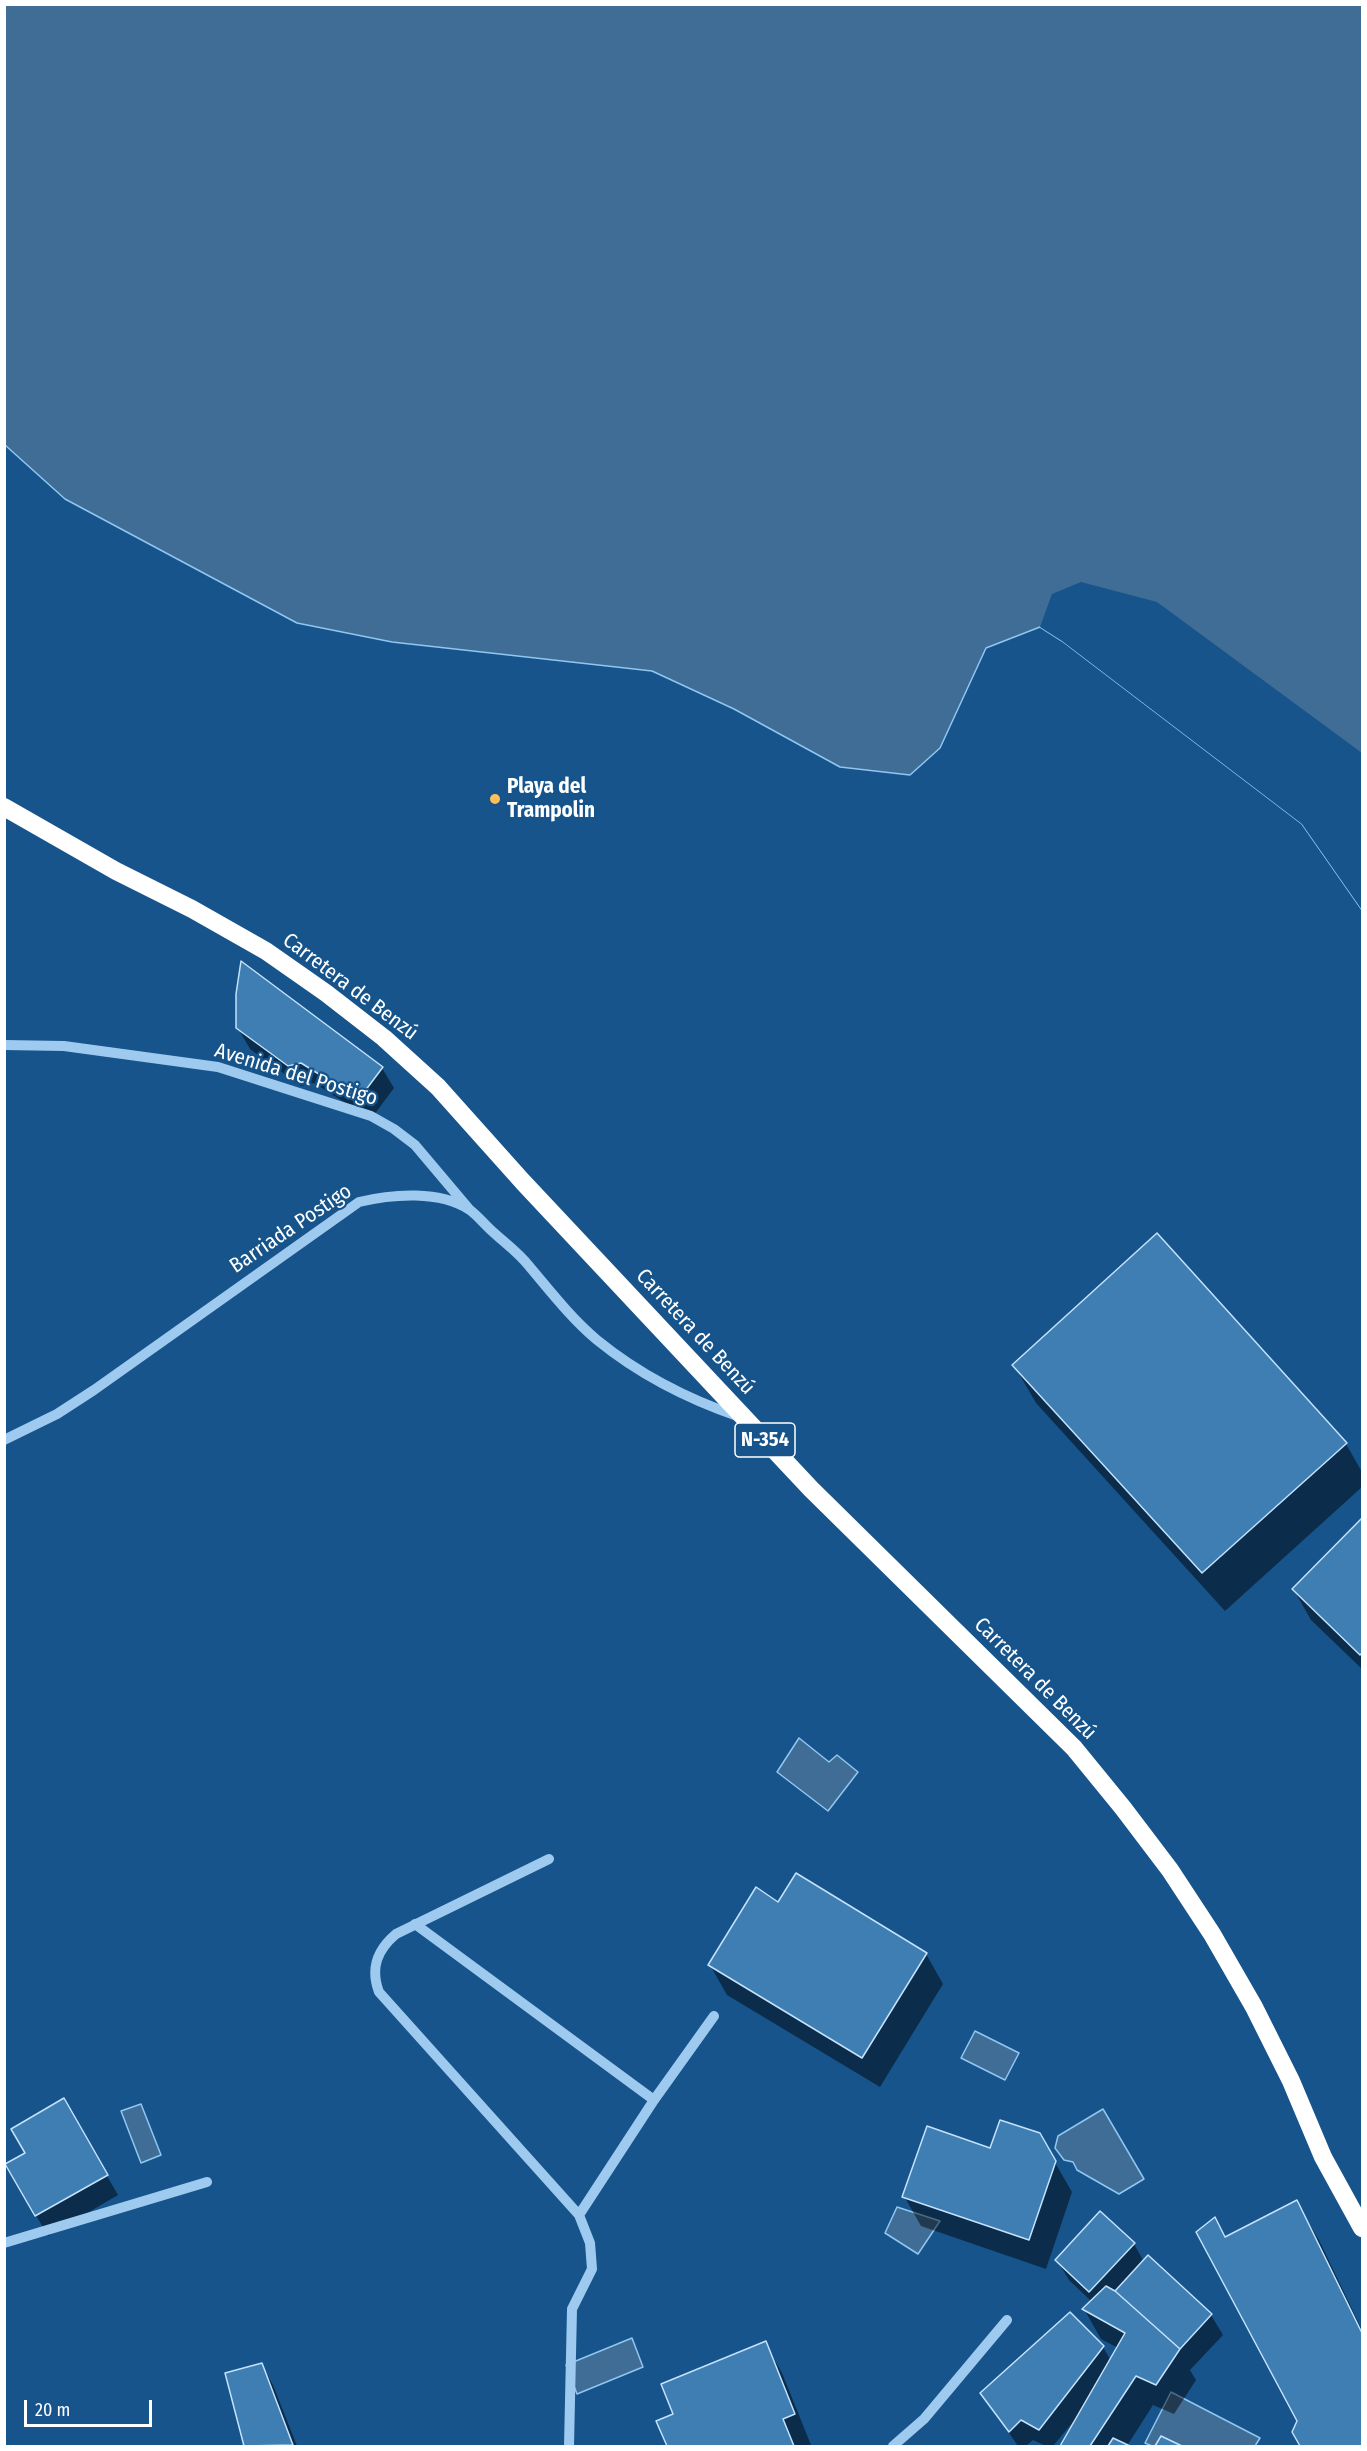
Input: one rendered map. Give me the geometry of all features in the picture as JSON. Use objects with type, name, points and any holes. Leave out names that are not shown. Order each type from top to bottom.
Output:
[{"type":"highway","name":"Carretera de Benzú","points":[[4,807],[116,871],[192,909],[266,951],[326,993],[384,1038],[438,1087],[523,1182],[811,1489],[1074,1748],[1123,1808],[1188,1897],[1248,1996],[1291,2081],[1323,2157],[1362,2228]]},
{"type":"street","name":"Avenida del Postigo","points":[[4,1046],[64,1046],[218,1067],[371,1116],[394,1129],[415,1145],[469,1209]]},
{"type":"street","name":"Barriada Postigo","points":[[4,1440],[57,1414],[94,1390],[359,1202],[400,1195],[422,1196],[469,1209],[528,1264],[559,1304],[604,1345],[637,1370],[671,1390],[746,1419]]},
{"type":"street","points":[[549,1859],[415,1924],[385,1943],[377,1956],[374,1968],[379,1992],[579,2215],[590,2243],[592,2269],[572,2309],[569,2446]]},
{"type":"street","points":[[415,1924],[654,2100]]},
{"type":"street","points":[[579,2215],[654,2100],[714,2016]]},
{"type":"street","points":[[4,2243],[207,2182]]},
{"type":"street","points":[[893,2446],[924,2419],[1007,2320]]},
{"type":"water","points":[[5,5],[1362,5],[1362,910],[1302,824],[1062,641],[1040,627],[986,648],[940,748],[910,775],[840,767],[734,709],[652,671],[392,642],[297,623],[65,499],[5,445]]},
{"type":"water","points":[[799,1738],[829,1762],[837,1755],[858,1772],[828,1811],[777,1772]]},
{"type":"water","points":[[975,2031],[1019,2053],[1005,2080],[961,2058]]},
{"type":"water","points":[[141,2104],[161,2155],[141,2163],[121,2111]]},
{"type":"water","points":[[1103,2109],[1144,2179],[1119,2194],[1077,2170],[1073,2162],[1064,2160],[1055,2148],[1058,2136]]},
{"type":"water","points":[[897,2207],[940,2221],[918,2254],[885,2233]]},
{"type":"water","points":[[632,2338],[643,2367],[577,2394],[566,2365]]},
{"type":"water","points":[[1171,2392],[1260,2438],[1255,2446],[1152,2446],[1145,2443]]},
{"type":"pier","points":[[1081,582],[1157,602],[1362,753],[1362,910],[1302,824],[1062,641],[1040,627],[1052,594]]},
{"type":"building","points":[[241,961],[383,1067],[359,1099],[301,1063],[288,1066],[236,1028],[236,994]]},
{"type":"building","points":[[1157,1233],[1347,1443],[1202,1573],[1012,1365]]},
{"type":"building","points":[[1362,1518],[1362,1653],[1360,1655],[1292,1589]]},
{"type":"building","points":[[796,1873],[927,1953],[862,2058],[708,1965],[756,1887],[778,1902]]},
{"type":"building","points":[[64,2098],[108,2175],[35,2216],[5,2164],[25,2153],[11,2129]]},
{"type":"building","points":[[1000,2120],[1040,2133],[1056,2161],[1029,2240],[902,2197],[927,2126],[990,2148]]},
{"type":"building","points":[[1297,2200],[1362,2333],[1362,2446],[1300,2446],[1292,2432],[1297,2421],[1196,2232],[1215,2217],[1225,2237]]},
{"type":"building","points":[[1100,2211],[1135,2243],[1089,2292],[1055,2260]]},
{"type":"building","points":[[1148,2255],[1212,2314],[1180,2349],[1115,2291]]},
{"type":"building","points":[[1106,2286],[1115,2291],[1180,2349],[1156,2385],[1136,2376],[1090,2446],[1060,2446],[1125,2333],[1082,2309]]},
{"type":"building","points":[[1070,2312],[1104,2346],[1039,2430],[1021,2420],[1009,2432],[980,2393]]},
{"type":"building","points":[[766,2341],[795,2414],[783,2419],[794,2446],[667,2446],[656,2421],[673,2414],[661,2384]]},
{"type":"building","points":[[262,2363],[293,2445],[244,2446],[225,2373]]},
{"type":"building","points":[[1161,2436],[1182,2446],[1155,2446]]},
{"type":"building","points":[[1113,2438],[1130,2446],[1108,2446]]},
{"type":"place","name":"Playa del Trampolin","points":[[495,799]]}]
